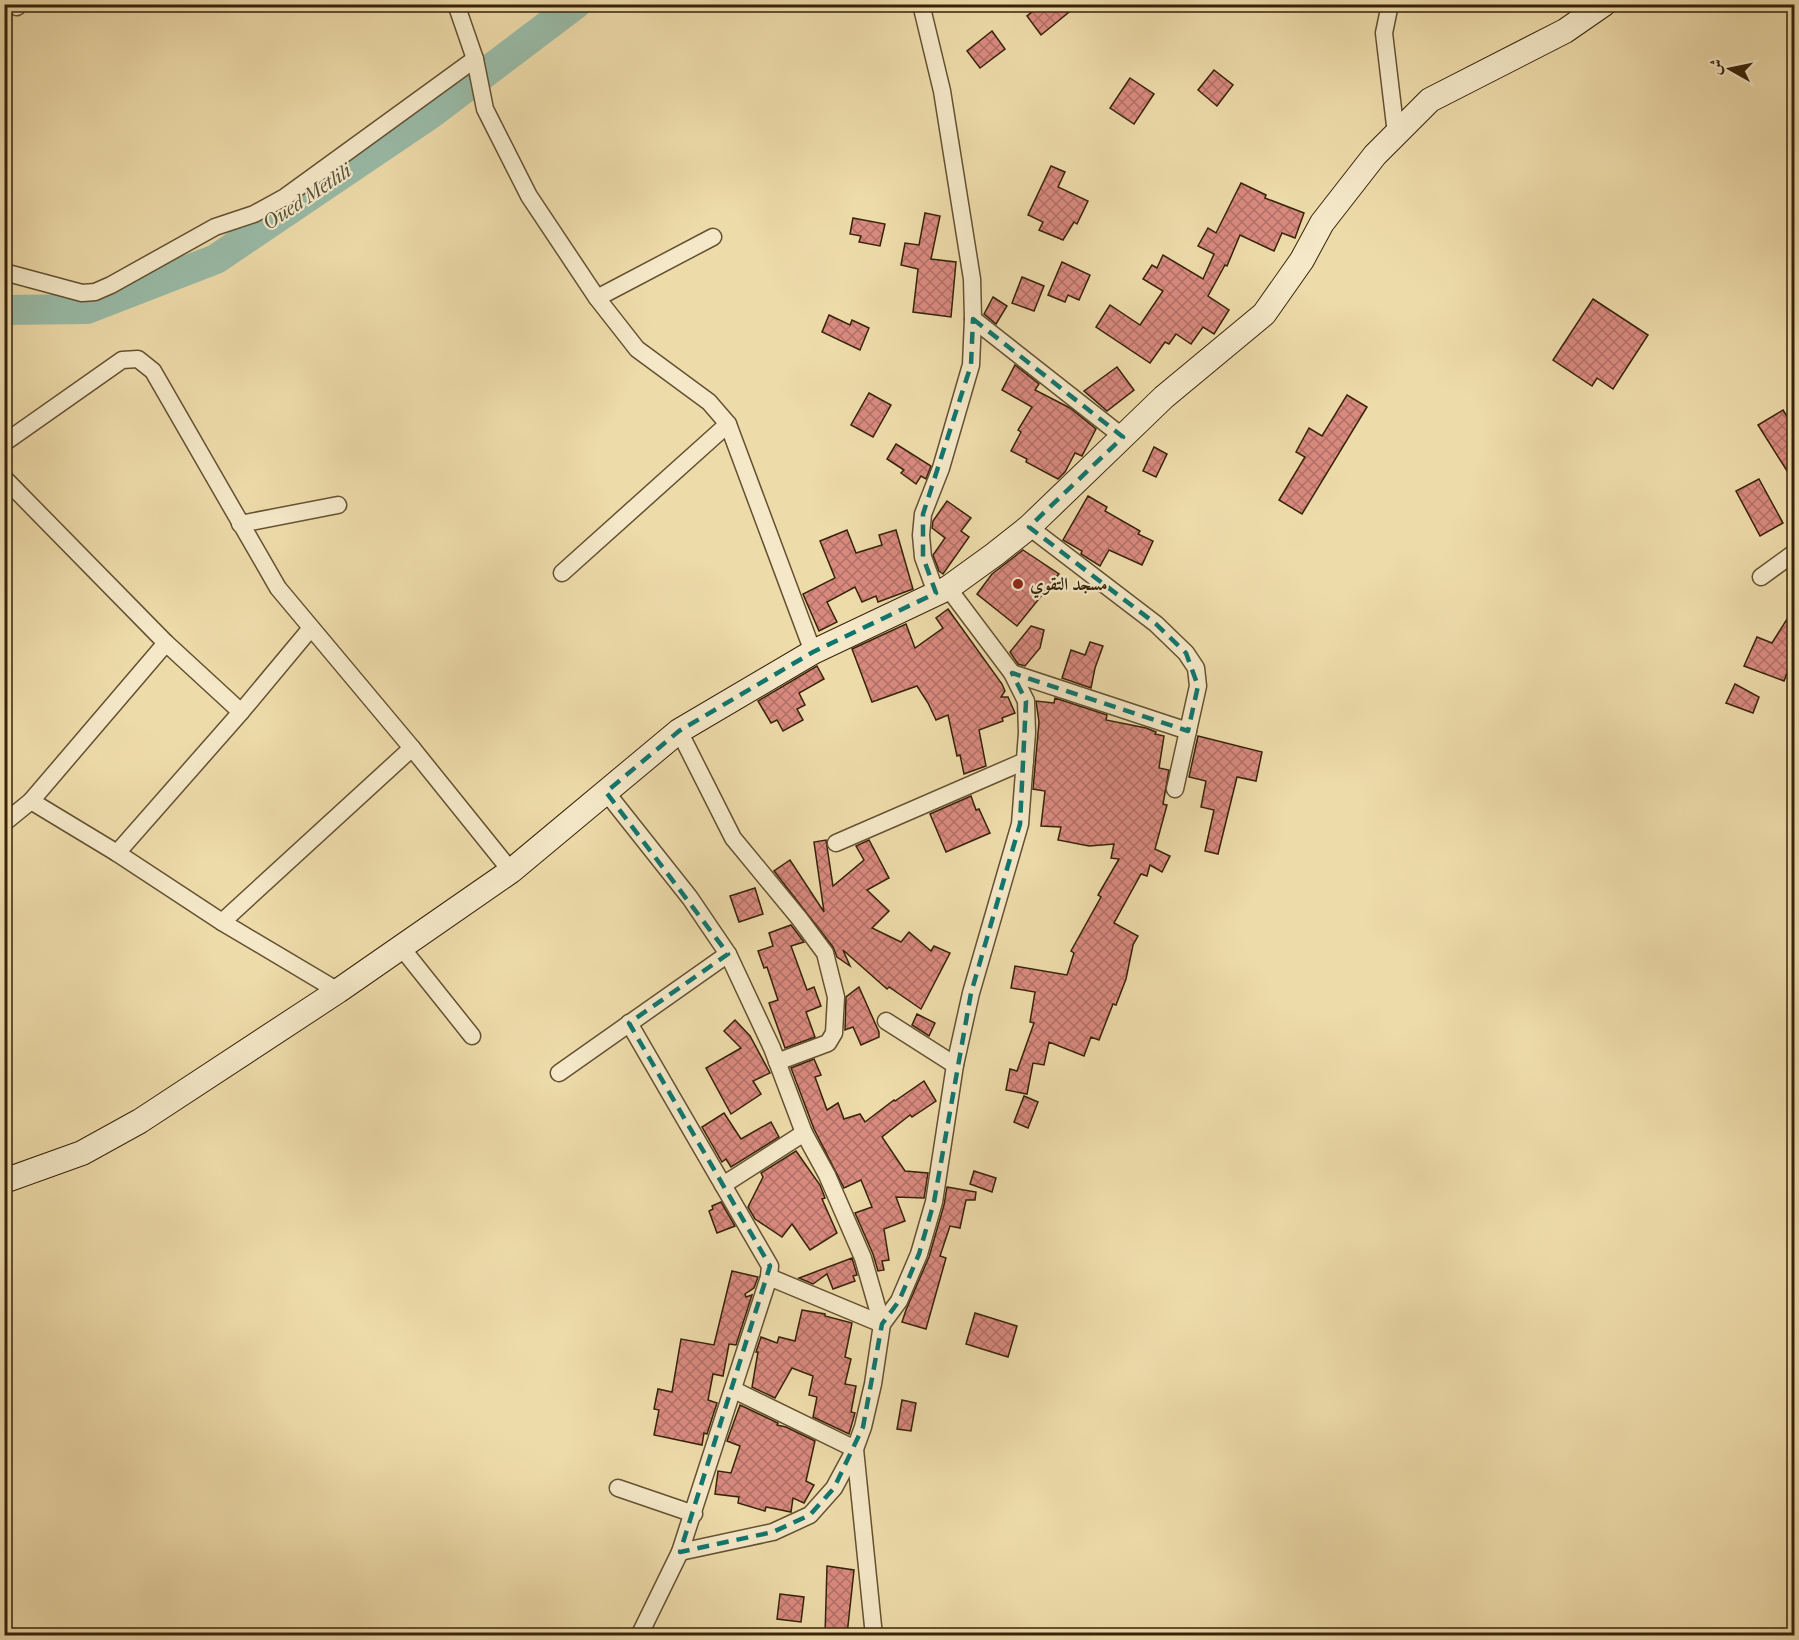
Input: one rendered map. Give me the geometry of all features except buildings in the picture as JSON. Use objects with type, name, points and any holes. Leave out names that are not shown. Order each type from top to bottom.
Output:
[{"type":"main road","points":[[4,1181],[82,1153],[140,1121],[338,991],[511,871],[680,731],[813,652],[942,591],[1029,527],[1164,397],[1264,314],[1302,260],[1322,223],[1375,155],[1430,100],[1565,31],[1604,4]]},
{"type":"street","points":[[456,4],[475,59],[485,109],[529,196],[597,298],[637,349],[709,402],[728,424],[813,652]]},
{"type":"street","points":[[882,1324],[899,1301],[919,1254],[934,1202],[955,1065],[971,993],[1020,824],[1025,760],[1026,701],[1012,673],[942,591],[923,556],[921,535],[923,514],[941,468],[970,365],[973,319],[972,279],[942,91],[921,4]]},
{"type":"street","points":[[1390,4],[1384,33],[1396,134]]},
{"type":"street","points":[[4,272],[82,293],[95,292],[111,285],[215,227],[254,214],[285,196],[475,59]]},
{"type":"street","points":[[597,298],[713,237]]},
{"type":"street","points":[[973,319],[1123,437]]},
{"type":"street","points":[[4,443],[122,360],[138,359],[153,371],[278,588],[511,871]]},
{"type":"street","points":[[562,573],[728,424]]},
{"type":"street","points":[[4,477],[166,643],[241,712]]},
{"type":"street","points":[[240,524],[338,505]]},
{"type":"street","points":[[1029,527],[1156,624],[1186,652],[1196,668],[1198,686],[1175,789]]},
{"type":"street","points":[[1761,577],[1794,553]]},
{"type":"street","points":[[117,853],[241,712],[311,628]]},
{"type":"street","points":[[4,823],[31,801],[166,643]]},
{"type":"street","points":[[1012,673],[1188,731]]},
{"type":"street","points":[[680,731],[732,838],[825,952],[836,997],[834,1033],[828,1043],[777,1062]]},
{"type":"street","points":[[222,922],[412,748]]},
{"type":"street","points":[[836,843],[1025,760]]},
{"type":"street","points":[[606,792],[690,898],[728,954],[777,1062],[804,1133],[827,1175],[863,1258],[882,1324],[873,1384],[863,1427],[855,1449],[834,1488],[810,1515],[773,1532],[680,1552]]},
{"type":"street","points":[[31,801],[117,853],[222,922],[338,991]]},
{"type":"street","points":[[401,947],[472,1036]]},
{"type":"street","points":[[559,1073],[728,954]]},
{"type":"street","points":[[886,1021],[955,1065]]},
{"type":"street","points":[[629,1023],[770,1266],[769,1277],[734,1390],[705,1472],[694,1514],[680,1552],[639,1635]]},
{"type":"street","points":[[723,1185],[804,1133]]},
{"type":"street","points":[[769,1277],[882,1324]]},
{"type":"street","points":[[734,1390],[855,1449]]},
{"type":"street","points":[[855,1449],[874,1635]]},
{"type":"street","points":[[618,1488],[694,1514]]},
{"type":"highlighted area","points":[[973,319],[1123,437],[1029,527],[1156,624],[1186,653],[1198,686],[1188,731],[1012,673],[1026,701],[1020,824],[971,993],[934,1202],[919,1254],[899,1301],[882,1324],[863,1427],[834,1488],[810,1515],[773,1532],[680,1552],[770,1266],[629,1023],[728,954],[606,792],[679,731],[813,652],[936,593],[923,557],[923,514],[971,365]]},
{"type":"waterway","name":"Oued Metlili","points":[[4,310],[87,309],[216,259],[432,113],[576,4]]},
{"type":"place","name":"مسجد التقوي","points":[[1018,584]]}]
